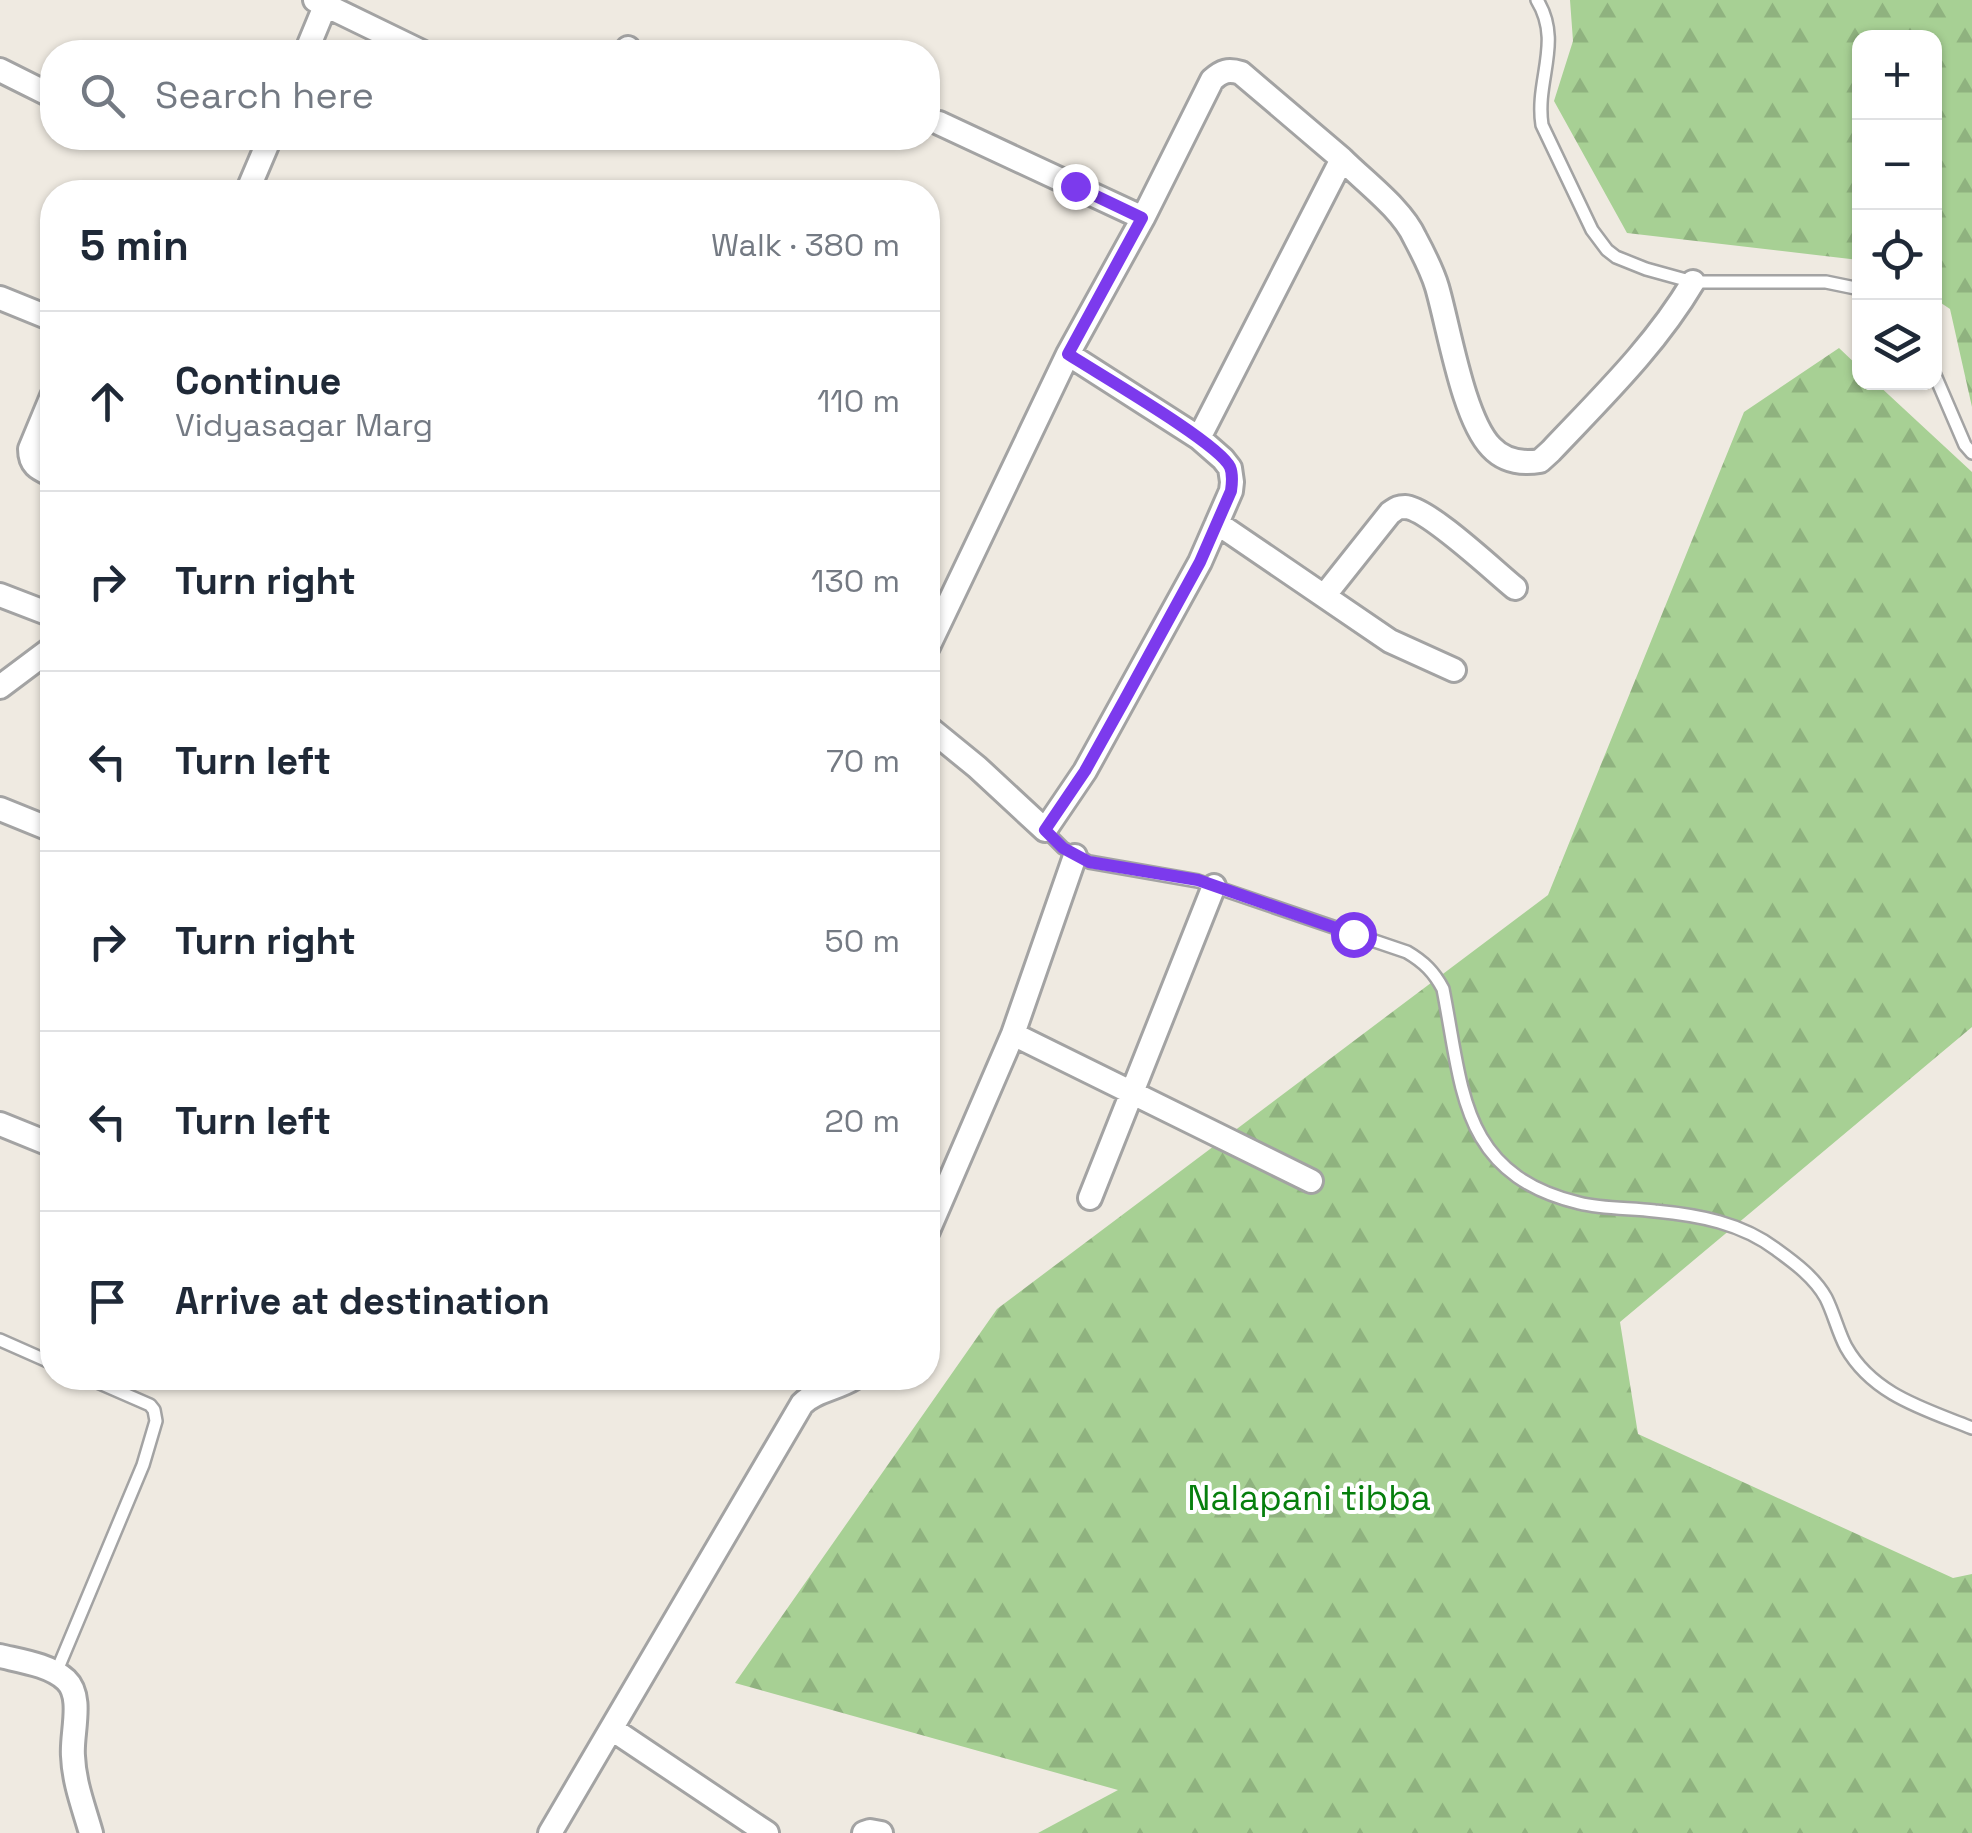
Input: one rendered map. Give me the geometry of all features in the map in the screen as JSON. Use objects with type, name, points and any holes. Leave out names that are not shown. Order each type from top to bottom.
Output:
[{"type":"street","points":[[309,40],[320,3],[397,40]]},
{"type":"street","points":[[0,70],[40,90]]},
{"type":"street","points":[[940,621],[1068,354],[1212,80],[1226,70],[1240,73],[1342,160],[1413,232],[1436,282],[1473,416],[1488,444],[1501,456],[1516,462],[1540,462],[1634,364],[1693,282]]},
{"type":"street","points":[[940,123],[1142,218]]},
{"type":"street","points":[[251,180],[265,150]]},
{"type":"street","points":[[1199,438],[1342,160]]},
{"type":"street","points":[[0,298],[40,314]]},
{"type":"street","points":[[940,737],[1045,830],[1085,771],[1200,562],[1231,491],[1230,468],[1199,438],[1068,354]]},
{"type":"street","points":[[40,425],[30,449],[30,456],[40,470]]},
{"type":"street","points":[[1324,596],[1390,513],[1399,507],[1428,516],[1515,588]]},
{"type":"street","points":[[1218,523],[1390,641],[1454,670]]},
{"type":"street","points":[[0,595],[40,610]]},
{"type":"street","points":[[0,687],[40,657]]},
{"type":"street","points":[[0,809],[40,825]]},
{"type":"street","points":[[940,1203],[1013,1034],[1076,856]]},
{"type":"street","points":[[1090,1198],[1214,886]]},
{"type":"street","points":[[1013,1034],[1311,1182]]},
{"type":"street","points":[[0,1124],[40,1139]]},
{"type":"street","points":[[550,1833],[802,1404],[828,1390]]},
{"type":"street","points":[[0,1656],[56,1673],[74,1690],[72,1757],[91,1833]]},
{"type":"street","points":[[612,1729],[767,1833]]},
{"type":"street","points":[[864,1833],[881,1833]]},
{"type":"lane","points":[[1537,0],[1546,13],[1549,35],[1539,109],[1542,125],[1592,230],[1607,250],[1646,269],[1693,282],[1826,282],[1852,287]]},
{"type":"lane","points":[[1941,390],[1972,453]]},
{"type":"lane","points":[[1045,830],[1076,856],[1103,865],[1175,875],[1214,886],[1407,952],[1426,964],[1443,990],[1462,1086],[1475,1127],[1485,1146],[1510,1172],[1580,1204],[1702,1217],[1768,1243],[1825,1296],[1847,1348],[1880,1386],[1905,1402],[1972,1428]]},
{"type":"lane","points":[[0,1340],[40,1357]]},
{"type":"lane","points":[[56,1673],[143,1465],[156,1421],[150,1405],[116,1390]]},
{"type":"green space","points":[[1570,0],[1972,0],[1972,407],[1950,309],[1942,304],[1942,30],[1852,30],[1852,259],[1627,233],[1554,101],[1573,41]]},
{"type":"green space","name":"Nalapani tibba","points":[[1839,348],[1852,360],[1852,390],[1884,390],[1972,472],[1972,1027],[1620,1322],[1638,1434],[1953,1578],[1972,1574],[1972,1833],[1038,1833],[1118,1790],[735,1683],[997,1309],[1548,895],[1744,412]]},
{"type":"route","points":[[1075,186],[1142,218],[1068,354],[1199,438],[1230,468],[1232,482],[1200,562],[1085,771],[1045,830],[1063,848],[1089,862],[1198,880],[1353,934]]}]
